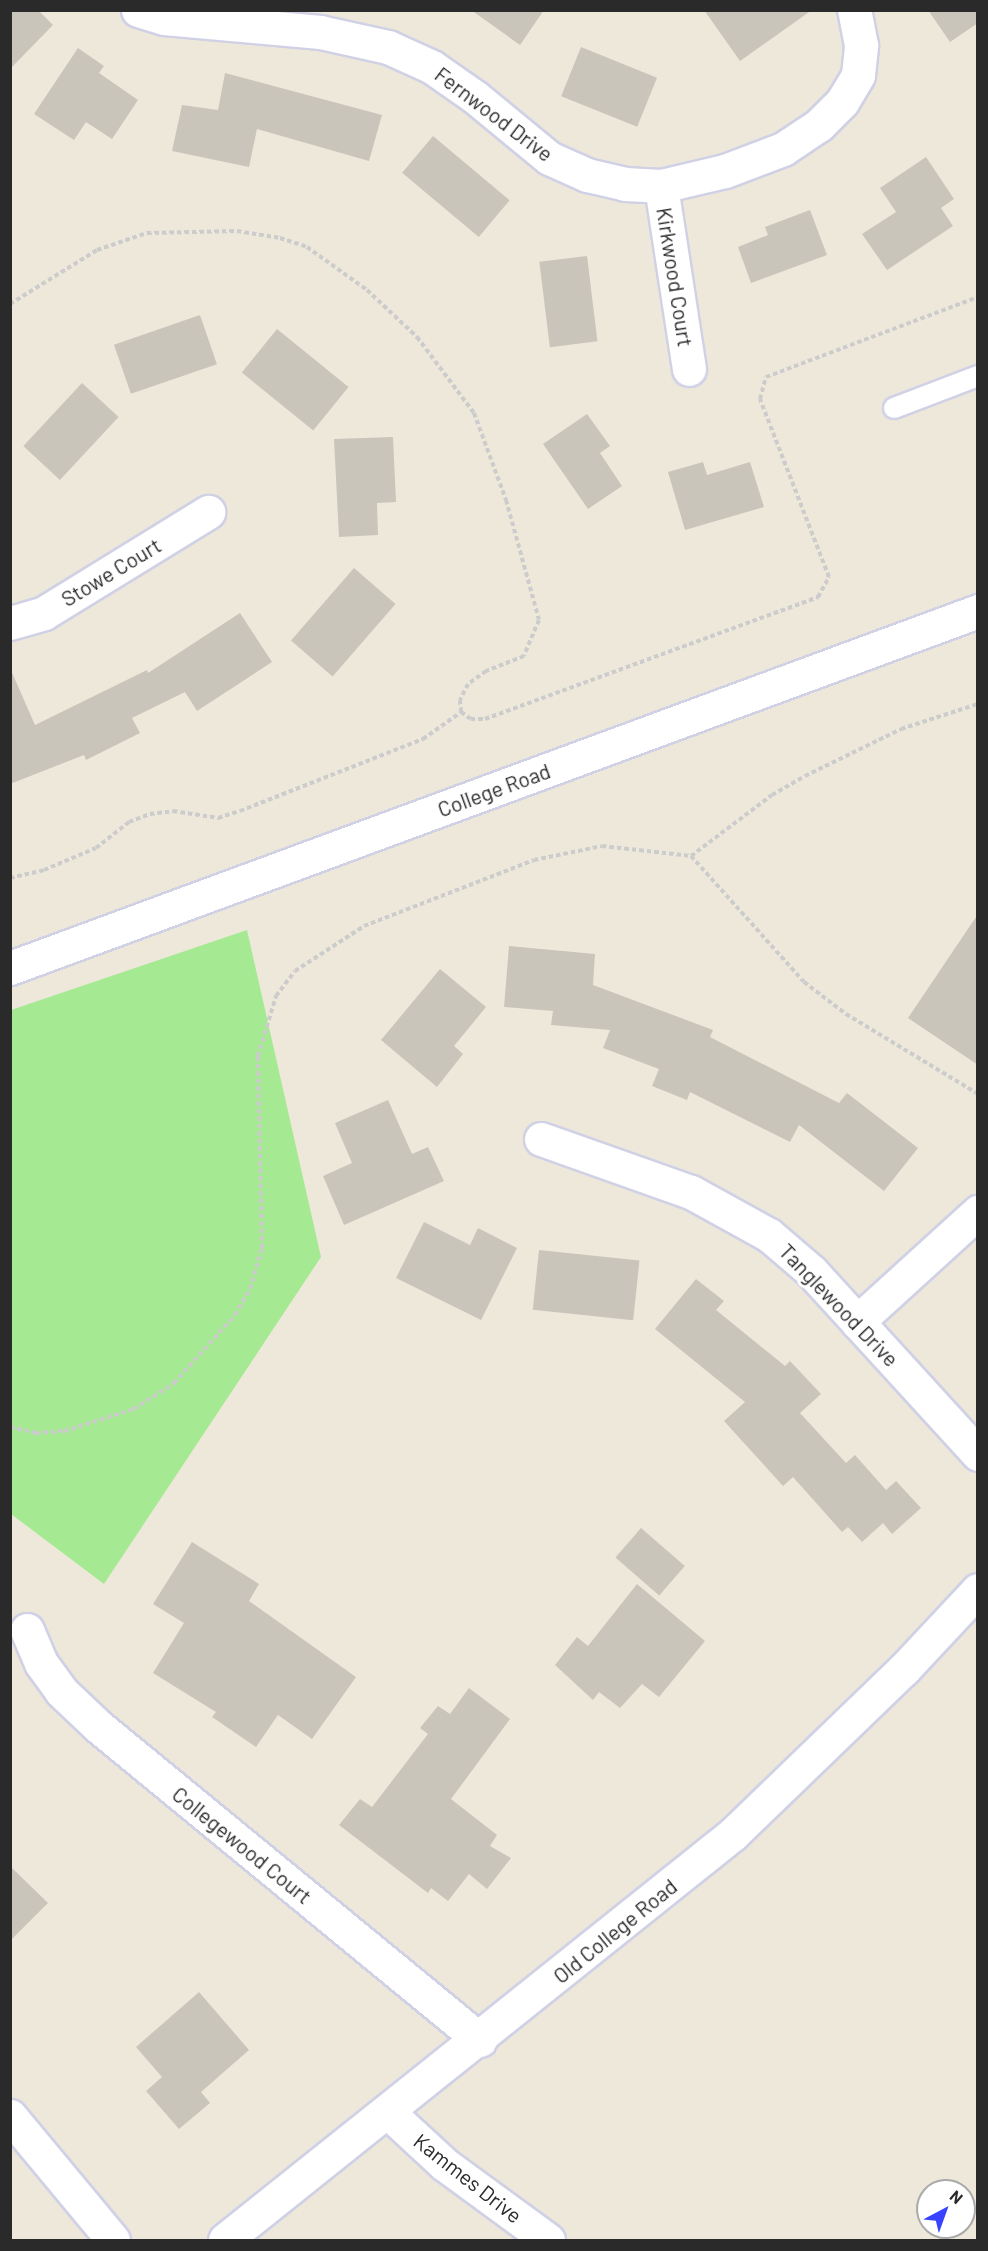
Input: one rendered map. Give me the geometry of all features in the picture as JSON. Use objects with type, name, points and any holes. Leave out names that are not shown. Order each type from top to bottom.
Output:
[{"type":"street","name":"Fernwood Drive","points":[[138,10],[164,18],[320,33],[388,47],[432,67],[475,97],[549,158],[596,177],[661,186],[745,163],[783,148],[819,125],[842,102],[858,75],[861,45],[854,10]]},
{"type":"street","name":"Kirkwood Court","points":[[661,186],[689,369]]},
{"type":"street","name":"Stowe Court","points":[[10,623],[44,613],[208,512]]},
{"type":"street","name":"College Road","points":[[10,968],[978,611]]},
{"type":"street","name":"Tanglewood Drive","points":[[541,1139],[691,1192],[739,1215],[811,1271],[978,1454]]},
{"type":"street","points":[[858,1322],[978,1212]]},
{"type":"street","name":"Old College Road","points":[[225,2241],[389,2113],[733,1834],[896,1677],[978,1590]]},
{"type":"street","name":"Collegewood Court","points":[[27,1630],[41,1663],[61,1691],[99,1727],[480,2040]]},
{"type":"street","name":"Kammes Drive","points":[[389,2113],[444,2164],[548,2241]]},
{"type":"street","points":[[10,2116],[113,2241]]},
{"type":"lane","points":[[894,408],[978,376]]},
{"type":"path","points":[[10,304],[97,249],[147,233],[237,231],[280,238],[307,247],[367,290],[417,337],[474,413],[506,500],[540,620],[524,656],[486,671],[468,684],[460,700],[461,712]]},
{"type":"path","points":[[461,712],[471,719],[485,719],[818,597],[829,577],[760,399],[766,377],[978,297]]},
{"type":"path","points":[[691,856],[772,795],[805,776],[901,729],[978,704]]},
{"type":"path","points":[[10,878],[44,870],[96,848],[129,822],[150,814],[173,811],[218,818],[240,811],[423,739],[461,712]]},
{"type":"path","points":[[10,1427],[36,1433],[64,1431],[134,1409],[174,1383],[235,1315],[250,1289],[262,1248],[258,1056],[276,996],[295,971],[364,926],[534,860],[602,846],[691,856],[804,982],[854,1019],[978,1094]]},
{"type":"green space","points":[[247,930],[321,1257],[104,1584],[11,1514],[11,1010]]},
{"type":"building","points":[[10,10],[38,10],[53,25],[10,69]]},
{"type":"building","points":[[471,10],[544,10],[520,45]]},
{"type":"building","points":[[704,10],[812,10],[740,61]]},
{"type":"building","points":[[928,10],[978,10],[978,23],[950,42]]},
{"type":"building","points":[[581,47],[657,78],[637,127],[561,96]]},
{"type":"building","points":[[78,48],[104,66],[99,73],[138,100],[112,139],[86,122],[74,140],[34,114]]},
{"type":"building","points":[[225,73],[382,115],[369,161],[257,129],[249,167],[172,151],[182,105],[218,110]]},
{"type":"building","points":[[433,136],[510,200],[479,237],[402,173]]},
{"type":"building","points":[[926,157],[954,199],[941,208],[953,226],[887,270],[862,234],[896,212],[880,188]]},
{"type":"building","points":[[810,210],[827,255],[751,283],[738,247],[768,235],[765,227]]},
{"type":"building","points":[[587,256],[597,341],[550,347],[539,262]]},
{"type":"building","points":[[200,315],[217,364],[131,394],[114,345]]},
{"type":"building","points":[[277,329],[348,387],[313,430],[242,373]]},
{"type":"building","points":[[82,383],[119,417],[60,480],[23,446]]},
{"type":"building","points":[[587,414],[610,446],[600,453],[622,486],[588,509],[543,444]]},
{"type":"building","points":[[393,437],[396,502],[377,503],[378,535],[339,537],[334,439]]},
{"type":"building","points":[[703,462],[707,475],[750,462],[764,507],[685,530],[668,472]]},
{"type":"building","points":[[354,568],[396,604],[333,677],[291,640]]},
{"type":"building","points":[[240,613],[272,662],[197,711],[185,692],[132,718],[140,733],[86,760],[84,755],[10,784],[10,668],[35,725],[147,670],[148,673]]},
{"type":"building","points":[[978,914],[978,1065],[908,1018]]},
{"type":"building","points":[[509,946],[595,954],[593,985],[713,1030],[710,1037],[839,1103],[847,1093],[918,1148],[884,1191],[799,1125],[790,1142],[690,1092],[687,1100],[652,1086],[659,1069],[603,1048],[610,1030],[551,1025],[553,1011],[504,1007]]},
{"type":"building","points":[[440,969],[486,1007],[454,1046],[463,1054],[437,1087],[381,1040]]},
{"type":"building","points":[[388,1100],[412,1154],[428,1147],[444,1181],[344,1225],[323,1176],[352,1163],[335,1123]]},
{"type":"building","points":[[424,1222],[470,1245],[478,1228],[517,1248],[481,1320],[396,1278]]},
{"type":"building","points":[[539,1250],[639,1261],[633,1320],[533,1310]]},
{"type":"building","points":[[696,1279],[724,1301],[716,1310],[785,1366],[790,1361],[821,1394],[800,1413],[846,1463],[855,1455],[886,1490],[896,1481],[921,1508],[892,1534],[883,1523],[862,1542],[848,1527],[842,1532],[793,1477],[783,1486],[724,1421],[745,1402],[655,1329]]},
{"type":"building","points":[[641,1528],[685,1566],[659,1595],[615,1557]]},
{"type":"building","points":[[192,1542],[259,1584],[249,1601],[356,1677],[312,1739],[278,1715],[256,1747],[212,1717],[216,1712],[153,1673],[184,1623],[153,1604]]},
{"type":"building","points":[[637,1584],[705,1641],[659,1697],[642,1684],[620,1708],[599,1692],[593,1700],[555,1665],[577,1637],[588,1646]]},
{"type":"building","points":[[469,1688],[510,1719],[451,1799],[497,1835],[490,1846],[511,1858],[487,1889],[469,1874],[448,1901],[431,1888],[428,1893],[339,1825],[360,1799],[372,1807],[428,1734],[420,1728],[438,1706],[450,1714]]},
{"type":"building","points":[[10,1866],[48,1903],[10,1941]]},
{"type":"building","points":[[199,1992],[249,2050],[201,2092],[210,2103],[179,2129],[146,2091],[162,2077],[136,2047]]}]
